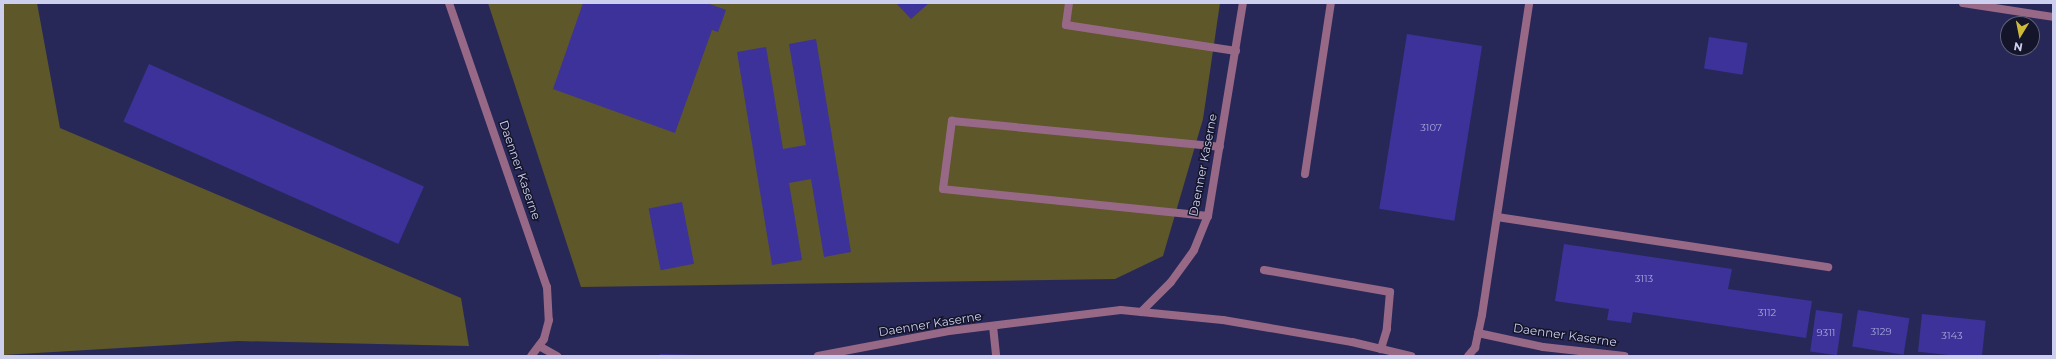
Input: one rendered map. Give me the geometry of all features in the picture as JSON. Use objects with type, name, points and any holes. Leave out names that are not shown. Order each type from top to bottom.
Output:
[{"type":"street","name":"Daenner Kaserne","points":[[449,3],[547,287],[549,320],[539,346],[531,356]]},
{"type":"street","points":[[1069,3],[1066,25],[1236,51]]},
{"type":"street","name":"Daenner Kaserne","points":[[1141,312],[1171,282],[1194,250],[1208,216],[1243,3]]},
{"type":"street","points":[[1305,174],[1331,3]]},
{"type":"street","points":[[1468,356],[1475,348],[1478,333],[1529,3]]},
{"type":"street","points":[[1963,3],[2019,7],[2053,17]]},
{"type":"street","points":[[1208,216],[944,189],[952,121],[1220,147]]},
{"type":"street","points":[[1497,217],[1828,267]]},
{"type":"street","points":[[1264,270],[1390,292],[1381,349]]},
{"type":"street","name":"Daenner Kaserne","points":[[818,356],[993,326],[1121,310],[1223,320],[1381,349],[1411,356]]},
{"type":"street","points":[[993,326],[996,356]]},
{"type":"street","name":"Daenner Kaserne","points":[[1478,333],[1543,347],[1625,356]]},
{"type":"street","points":[[539,346],[557,356]]},
{"type":"shaded area","points":[[3,3],[37,3],[60,128],[461,298],[469,346],[238,341],[3,355]]},
{"type":"shaded area","points":[[488,3],[1220,3],[1203,119],[1163,256],[1115,279],[581,287]]},
{"type":"building","points":[[583,3],[707,3],[726,10],[718,32],[712,30],[675,133],[553,89]]},
{"type":"building","points":[[896,3],[929,3],[911,19]]},
{"type":"building","points":[[1407,34],[1482,46],[1454,221],[1379,209]]},
{"type":"building","points":[[1709,37],[1748,43],[1743,75],[1704,69]]},
{"type":"building","points":[[816,39],[851,252],[824,257],[811,179],[789,183],[802,260],[772,265],[737,52],[766,47],[783,149],[806,145],[789,44]]},
{"type":"building","points":[[149,64],[424,186],[398,244],[123,122]]},
{"type":"building","points":[[682,202],[694,264],[661,270],[649,208]]},
{"type":"building","points":[[1564,244],[1732,269],[1728,289],[1812,301],[1806,338],[1633,312],[1631,323],[1607,320],[1609,309],[1555,301]]},
{"type":"building","points":[[1816,310],[1843,314],[1837,355],[1810,352]]},
{"type":"building","points":[[1858,310],[1909,318],[1904,355],[1852,347]]},
{"type":"building","points":[[1922,314],[1986,321],[1982,356],[1958,356],[1918,352]]},
{"type":"building","points":[[660,354],[696,355],[696,356],[659,356]]}]
